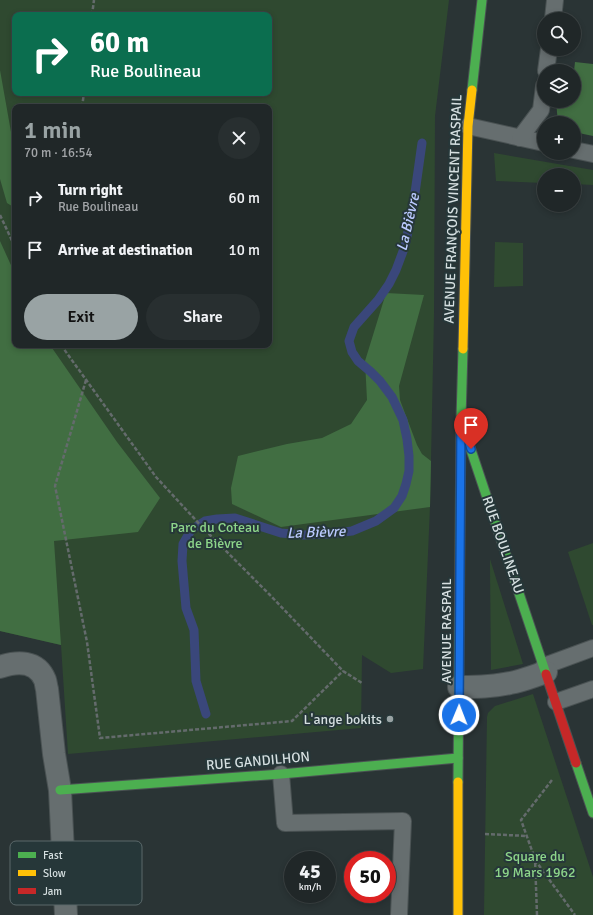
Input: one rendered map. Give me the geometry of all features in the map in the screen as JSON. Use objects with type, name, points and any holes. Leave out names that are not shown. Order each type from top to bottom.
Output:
[{"type":"main road","name":"AVENUE FRANÇOIS VINCENT RASPAIL","points":[[461,419],[468,126],[482,0]]},
{"type":"main road","name":"RUE BOULINEAU","points":[[461,419],[593,813]]},
{"type":"main road","name":"AVENUE RASPAIL","points":[[458,915],[461,419]]},
{"type":"main road","name":"RUE GANDILHON","points":[[60,790],[281,774],[458,758]]},
{"type":"street","points":[[0,667],[23,662],[36,668],[45,680],[60,790],[62,841]]},
{"type":"street","points":[[459,687],[488,687],[511,683],[545,669]]},
{"type":"street","points":[[66,905],[66,915]]},
{"type":"lane","points":[[554,12],[555,0]]},
{"type":"lane","points":[[520,138],[541,108]]},
{"type":"lane","points":[[468,126],[537,142]]},
{"type":"lane","points":[[581,151],[593,154]]},
{"type":"lane","points":[[545,669],[593,648]]},
{"type":"lane","points":[[556,702],[593,689]]},
{"type":"lane","points":[[281,774],[285,823],[403,821],[398,915]]},
{"type":"path","points":[[92,12],[94,0]]},
{"type":"path","points":[[0,215],[12,241]]},
{"type":"path","points":[[63,348],[156,477],[204,529],[343,671],[362,683]]},
{"type":"path","points":[[86,380],[54,486],[87,642],[100,738],[292,721],[343,671]]},
{"type":"path","points":[[574,756],[558,772],[521,820],[535,859],[575,915]]},
{"type":"path","points":[[485,834],[527,836]]},
{"type":"path","points":[[535,859],[537,915]]},
{"type":"green space","name":"Parc du Coteau de Bièvre","points":[[0,0],[449,0],[435,116],[434,315],[430,507],[423,669],[391,673],[362,655],[361,728],[68,754],[61,645],[0,631]]},
{"type":"green space","points":[[575,62],[593,64],[593,136],[581,133],[581,116],[557,116],[557,108],[581,108],[581,64],[575,64]]},
{"type":"green space","points":[[0,70],[12,132],[12,206],[7,203],[0,179]]},
{"type":"green space","points":[[494,153],[593,170],[593,185],[581,184],[581,168],[537,168],[537,183],[496,181]]},
{"type":"green space","points":[[0,241],[12,267],[12,348],[52,348],[117,442],[160,498],[138,532],[54,541],[61,645],[0,631]]},
{"type":"green space","points":[[495,242],[523,243],[523,286],[494,287]]},
{"type":"green space","points":[[386,293],[424,295],[399,386],[400,400],[417,445],[422,454],[431,461],[430,507],[281,527],[232,504],[231,488],[238,456],[287,444],[322,438],[351,424],[367,400],[365,361]]},
{"type":"green space","points":[[593,543],[593,625],[592,625],[568,552]]},
{"type":"green space","points":[[490,559],[523,664],[491,670],[490,567]]},
{"type":"green space","name":"Square du 19 Mars 1962","points":[[533,694],[593,877],[593,915],[484,915],[487,717],[488,713],[495,706]]},
{"type":"waterway","name":"La Bièvre","points":[[206,714],[196,681],[194,630],[186,608],[182,561],[183,544],[191,530],[205,521],[235,518],[281,533],[303,535],[352,531],[376,521],[394,508],[402,496],[409,471],[409,456],[403,420],[392,397],[380,381],[358,361],[352,352],[349,341],[354,327],[378,300],[389,284],[405,246],[413,207],[422,143]]},
{"type":"traffic: fast","points":[[472,90],[482,0]]},
{"type":"traffic: fast","points":[[458,782],[463,349]]},
{"type":"traffic: fast","points":[[466,435],[546,674]]},
{"type":"traffic: fast","points":[[60,790],[281,774],[458,758]]},
{"type":"traffic: fast","points":[[576,763],[593,813]]},
{"type":"traffic: slow","points":[[463,349],[468,126],[472,90]]},
{"type":"traffic: slow","points":[[458,782],[458,915]]},
{"type":"traffic: jam","points":[[546,674],[576,763]]},
{"type":"place","name":"L'ange bokits","points":[[390,719]]},
{"type":"route","points":[[459,715],[461,419],[471,449]]}]
